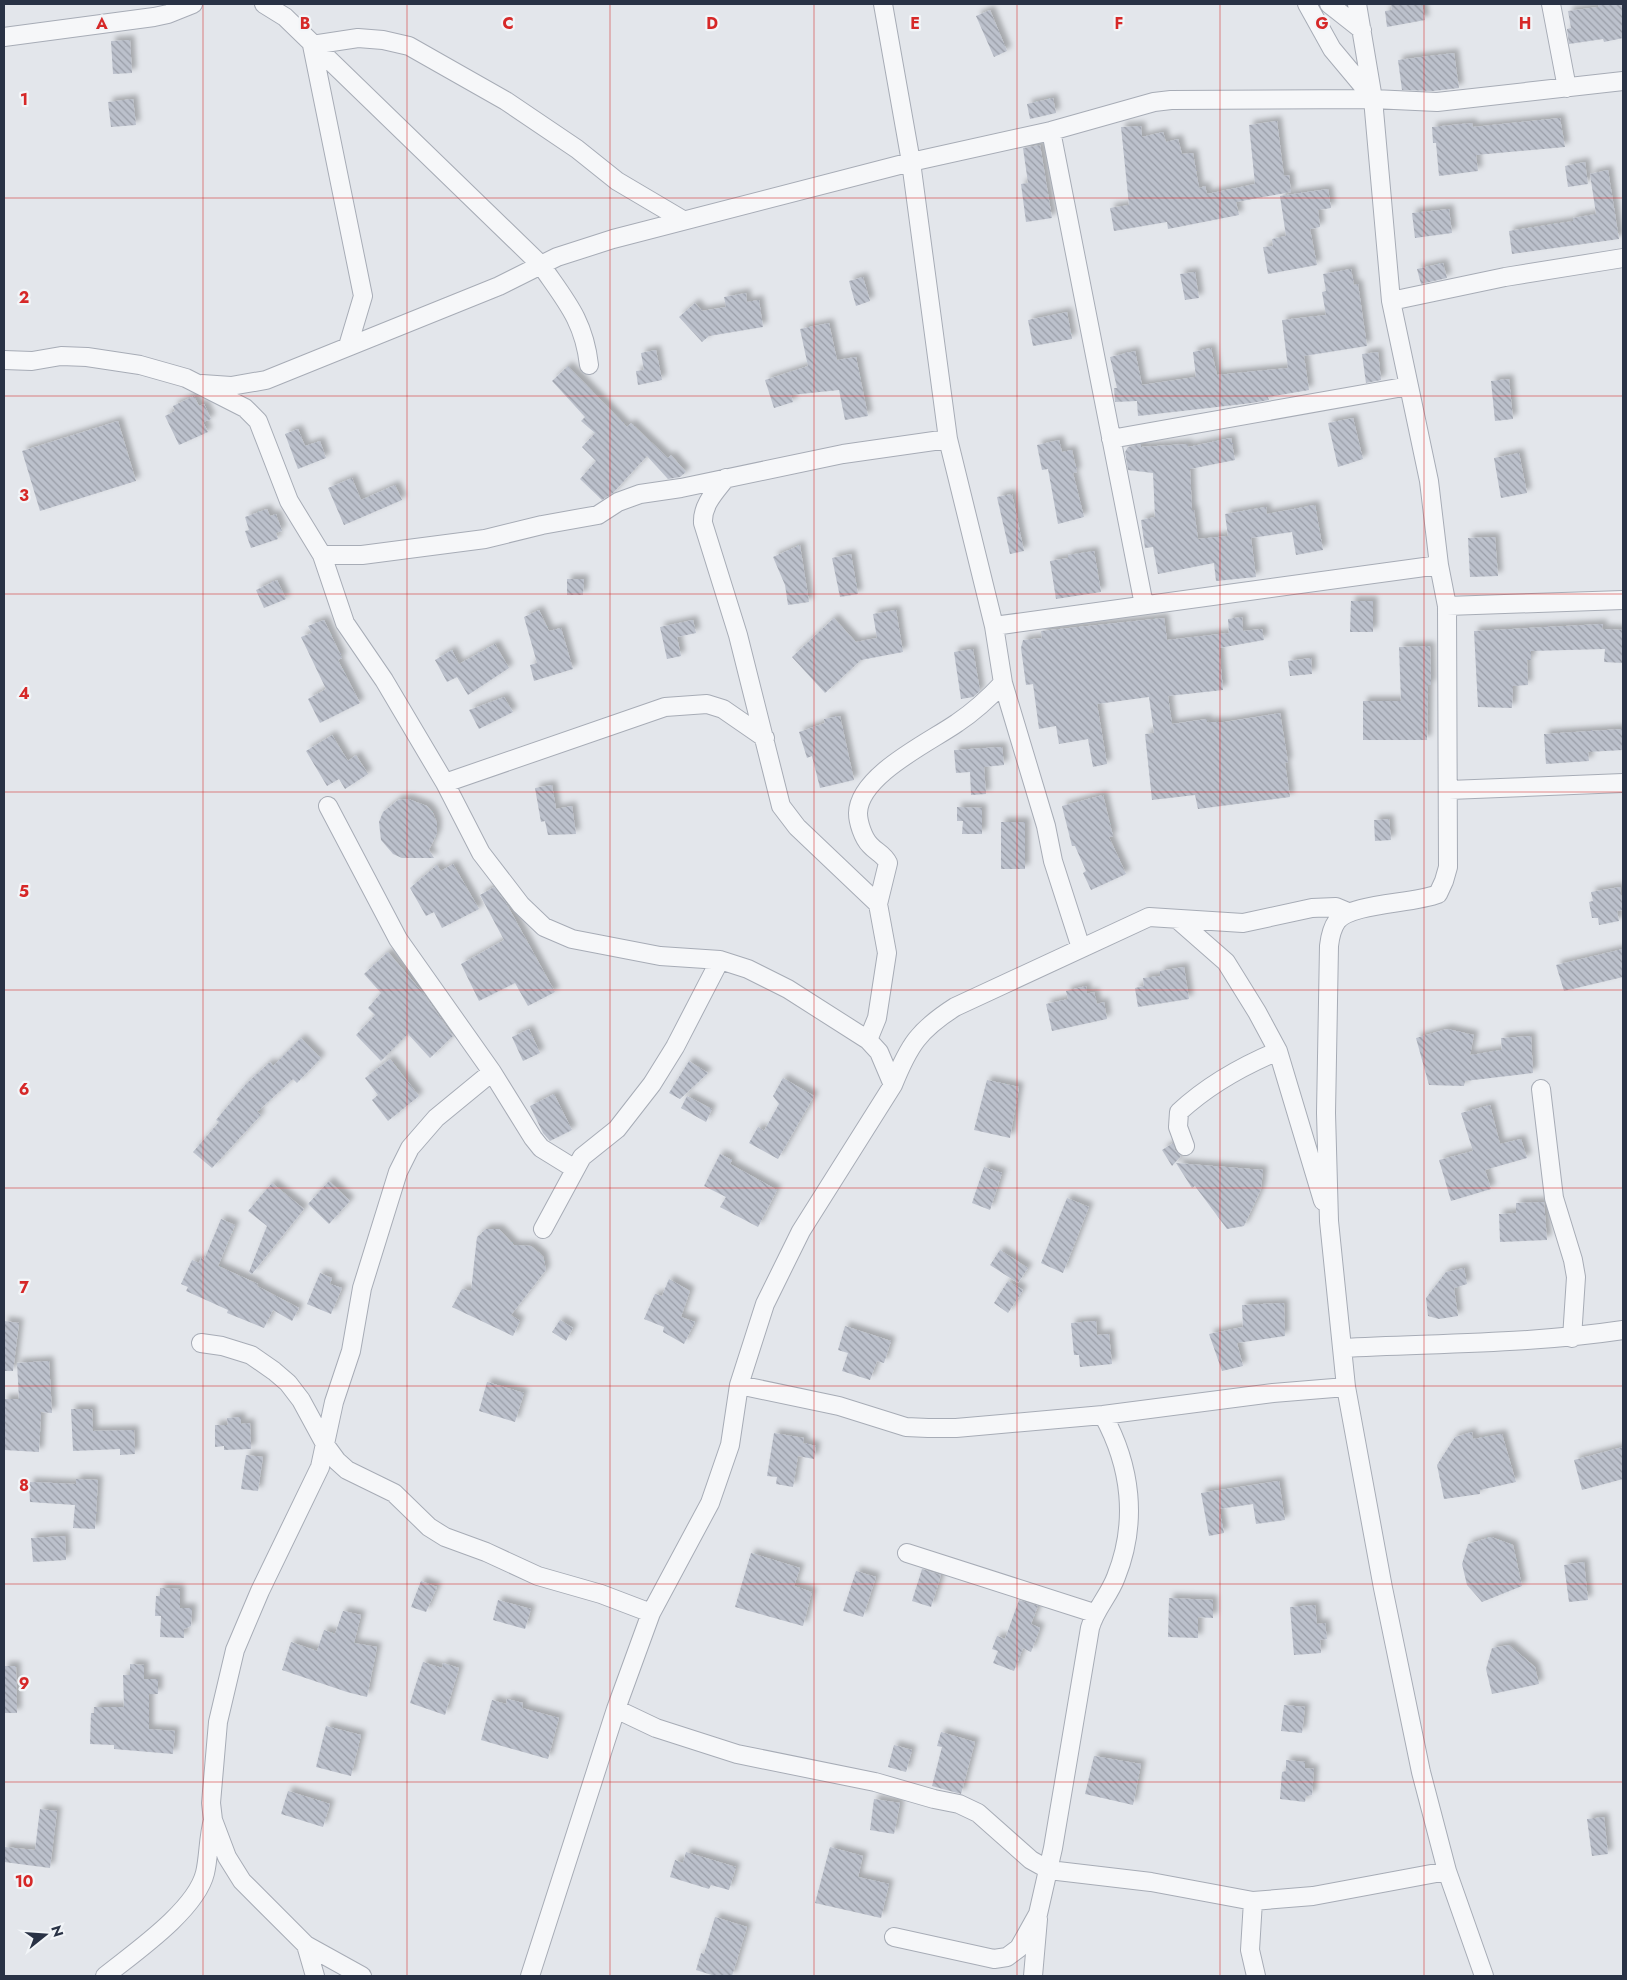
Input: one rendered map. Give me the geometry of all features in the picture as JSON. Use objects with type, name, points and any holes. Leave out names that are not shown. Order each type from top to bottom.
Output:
[{"type":"street","points":[[4,38],[154,17],[168,14],[193,4]]},
{"type":"street","points":[[264,4],[284,17],[541,265],[574,310],[586,348],[589,365]]},
{"type":"street","points":[[883,4],[911,162],[948,440],[994,626],[1003,683],[1046,826],[1053,861],[1081,948]]},
{"type":"street","points":[[1307,4],[1332,49],[1373,99]]},
{"type":"street","points":[[1329,4],[1362,30]]},
{"type":"street","points":[[1357,4],[1373,99],[1391,301],[1429,481],[1439,565],[1447,606],[1448,866],[1438,894],[1413,901],[1348,912],[1338,920],[1332,931],[1329,946],[1326,1113],[1329,1221],[1346,1387],[1415,1744],[1447,1871],[1484,1976]]},
{"type":"street","points":[[1551,4],[1567,88]]},
{"type":"street","points":[[312,45],[358,38],[383,40],[409,46],[506,101],[577,149],[617,181],[683,220]]},
{"type":"street","points":[[312,45],[363,296],[348,346]]},
{"type":"street","points":[[202,384],[230,386],[266,380],[498,286],[557,257],[683,220],[911,162],[1051,132],[1154,102],[1171,100],[1373,99],[1437,102],[1623,81]]},
{"type":"street","points":[[1051,132],[1144,605]]},
{"type":"street","points":[[1391,301],[1505,277],[1623,258]]},
{"type":"street","points":[[4,360],[20,362],[61,356],[87,357],[159,369],[202,384],[245,408],[258,421],[289,501],[322,555],[345,623],[384,680],[445,783],[481,853],[521,905],[544,928],[572,939],[660,956],[720,960],[748,969],[788,989],[868,1040],[879,1052],[893,1085]]},
{"type":"street","points":[[1112,439],[1409,386]]},
{"type":"street","points":[[322,555],[362,555],[485,539],[598,514],[634,495],[681,488],[843,454],[948,440]]},
{"type":"street","points":[[726,478],[702,512],[703,523],[738,635],[777,792],[786,814],[878,904]]},
{"type":"street","points":[[994,626],[1439,565]]},
{"type":"street","points":[[1447,606],[1623,600]]},
{"type":"street","points":[[868,1040],[877,1018],[887,953],[878,904],[888,864],[886,859],[869,844],[862,831],[858,812],[865,794],[879,775],[980,707],[1003,683]]},
{"type":"street","points":[[445,783],[665,707],[707,704],[723,709],[765,738]]},
{"type":"street","points":[[1449,790],[1623,783]]},
{"type":"street","points":[[328,806],[398,939],[492,1072],[541,1148],[575,1169]]},
{"type":"street","points":[[530,1976],[616,1709],[651,1613],[710,1503],[730,1445],[739,1385],[765,1304],[801,1231],[893,1085],[915,1038],[936,1019],[955,1007],[1149,917],[1243,923],[1312,908],[1336,907],[1348,912]]},
{"type":"street","points":[[1177,919],[1226,962],[1257,1012],[1278,1051],[1329,1221]]},
{"type":"street","points":[[543,1229],[582,1157],[617,1129],[652,1084],[675,1047],[720,960]]},
{"type":"street","points":[[1185,1146],[1178,1127],[1178,1112],[1219,1082],[1255,1060],[1278,1051]]},
{"type":"street","points":[[105,1976],[179,1914],[197,1893],[205,1873],[209,1835],[213,1820],[212,1775],[218,1722],[235,1650],[260,1591],[320,1467],[334,1402],[352,1351],[356,1315],[362,1288],[398,1172],[410,1148],[436,1118],[492,1072]]},
{"type":"street","points":[[1541,1089],[1554,1198],[1573,1260],[1576,1277],[1572,1338]]},
{"type":"street","points":[[1342,1348],[1572,1338],[1623,1330]]},
{"type":"street","points":[[201,1343],[222,1346],[251,1355],[274,1370],[288,1383],[301,1400],[326,1446],[337,1461],[347,1470],[394,1493],[429,1527],[445,1537],[486,1552],[538,1576],[601,1594],[651,1613]]},
{"type":"street","points":[[739,1385],[839,1406],[906,1427],[956,1428],[1103,1415],[1273,1393],[1346,1387]]},
{"type":"street","points":[[1033,1976],[1038,1914],[1049,1870],[1090,1628],[1094,1613],[1115,1580],[1125,1552],[1128,1526],[1128,1482],[1124,1463],[1103,1415]]},
{"type":"street","points":[[907,1553],[1094,1613]]},
{"type":"street","points":[[616,1709],[656,1728],[737,1754],[875,1782],[934,1800],[959,1804],[978,1813],[1031,1860],[1049,1870],[1152,1882],[1253,1901],[1313,1896],[1447,1871]]},
{"type":"street","points":[[213,1820],[227,1857],[242,1881],[306,1945],[362,1976]]},
{"type":"street","points":[[1253,1901],[1250,1950],[1256,1976]]},
{"type":"street","points":[[894,1937],[994,1959],[1008,1957],[1019,1948],[1038,1914]]},
{"type":"street","points":[[306,1945],[315,1976]]},
{"type":"building","points":[[1391,4],[1422,4],[1425,20],[1387,27],[1385,11],[1392,10]]},
{"type":"building","points":[[1598,4],[1623,4],[1623,38],[1604,42],[1603,39],[1569,44],[1567,29],[1571,28],[1568,11],[1599,7]]},
{"type":"building","points":[[990,10],[1007,51],[994,57],[976,16]]},
{"type":"building","points":[[130,40],[132,73],[113,74],[111,41]]},
{"type":"building","points":[[1454,53],[1459,88],[1433,91],[1402,90],[1398,60]]},
{"type":"building","points":[[1053,98],[1056,113],[1030,119],[1027,104]]},
{"type":"building","points":[[133,99],[136,125],[111,127],[108,102]]},
{"type":"building","points":[[1560,118],[1565,147],[1476,155],[1478,171],[1439,176],[1436,143],[1433,143],[1432,127],[1472,123],[1473,127]]},
{"type":"building","points":[[1277,121],[1284,176],[1289,175],[1291,192],[1236,202],[1239,215],[1168,229],[1167,222],[1114,231],[1110,208],[1129,205],[1121,127],[1141,126],[1142,137],[1163,132],[1166,142],[1178,139],[1182,154],[1193,153],[1199,188],[1205,186],[1207,194],[1255,184],[1249,125]]},
{"type":"building","points":[[1040,145],[1052,218],[1026,222],[1021,184],[1028,183],[1023,148]]},
{"type":"building","points":[[1585,162],[1588,184],[1568,187],[1565,166]]},
{"type":"building","points":[[1608,170],[1619,239],[1512,254],[1509,231],[1573,221],[1573,218],[1596,214],[1590,174]]},
{"type":"building","points":[[1328,189],[1331,208],[1318,210],[1320,227],[1310,229],[1317,265],[1268,274],[1263,247],[1273,246],[1272,239],[1286,236],[1280,196]]},
{"type":"building","points":[[1449,209],[1452,233],[1415,238],[1412,213]]},
{"type":"building","points":[[1443,263],[1447,278],[1421,284],[1417,269]]},
{"type":"building","points":[[1351,269],[1354,285],[1358,284],[1367,346],[1304,356],[1309,390],[1268,397],[1269,400],[1252,403],[1138,416],[1137,401],[1115,402],[1114,388],[1117,388],[1110,357],[1135,351],[1142,385],[1196,377],[1193,352],[1211,348],[1217,375],[1288,368],[1282,320],[1326,315],[1322,292],[1326,291],[1323,274]]},
{"type":"building","points":[[1195,272],[1199,298],[1185,300],[1180,274]]},
{"type":"building","points":[[863,277],[870,301],[856,306],[849,281]]},
{"type":"building","points":[[746,293],[747,302],[759,300],[763,327],[709,336],[702,342],[679,317],[695,303],[702,311],[726,307],[724,297]]},
{"type":"building","points":[[1067,312],[1072,339],[1033,346],[1028,320]]},
{"type":"building","points":[[829,323],[837,360],[856,357],[868,416],[845,420],[839,390],[791,395],[793,402],[774,408],[765,380],[808,366],[800,329]]},
{"type":"building","points":[[656,350],[662,380],[638,385],[636,371],[644,370],[641,353]]},
{"type":"building","points":[[1378,352],[1381,380],[1366,383],[1362,354]]},
{"type":"building","points":[[568,366],[627,427],[631,423],[668,458],[671,455],[686,472],[680,477],[668,479],[647,456],[613,493],[602,500],[580,479],[596,461],[582,447],[595,433],[581,421],[585,417],[552,381]]},
{"type":"building","points":[[1509,379],[1513,419],[1495,421],[1491,381]]},
{"type":"building","points":[[194,396],[199,406],[204,404],[211,419],[203,422],[208,432],[179,445],[165,416],[175,411],[173,406]]},
{"type":"building","points":[[1353,418],[1363,459],[1338,467],[1328,423]]},
{"type":"building","points":[[118,421],[136,481],[40,511],[22,451]]},
{"type":"building","points":[[298,429],[305,446],[320,441],[326,458],[298,469],[285,434]]},
{"type":"building","points":[[1231,438],[1235,460],[1190,469],[1192,510],[1194,510],[1198,539],[1228,536],[1225,514],[1266,507],[1267,514],[1315,505],[1323,550],[1296,555],[1292,532],[1251,538],[1256,577],[1216,581],[1214,563],[1158,574],[1153,547],[1145,548],[1141,520],[1155,517],[1153,473],[1128,470],[1125,452],[1128,447],[1141,444],[1141,447],[1188,444],[1188,447]]},
{"type":"building","points":[[1059,440],[1062,452],[1072,450],[1077,472],[1073,473],[1084,517],[1058,524],[1048,469],[1042,470],[1037,445]]},
{"type":"building","points":[[1519,453],[1527,493],[1501,498],[1494,458]]},
{"type":"building","points":[[352,478],[361,500],[395,485],[402,500],[344,525],[328,488]]},
{"type":"building","points":[[1012,494],[1024,551],[1010,554],[997,497]]},
{"type":"building","points":[[267,509],[270,516],[276,514],[282,531],[276,533],[278,539],[251,548],[245,531],[249,530],[245,517]]},
{"type":"building","points":[[1495,537],[1498,576],[1470,577],[1468,538]]},
{"type":"building","points":[[800,545],[809,602],[788,605],[785,585],[773,557]]},
{"type":"building","points":[[1094,551],[1101,592],[1056,599],[1050,561],[1068,558],[1068,555]]},
{"type":"building","points":[[851,554],[858,594],[840,597],[832,558]]},
{"type":"building","points":[[567,579],[584,579],[583,595],[567,595]]},
{"type":"building","points":[[277,580],[286,599],[264,608],[256,590]]},
{"type":"building","points":[[1351,601],[1373,601],[1373,632],[1350,632]]},
{"type":"building","points":[[539,610],[549,631],[561,628],[573,669],[534,681],[530,665],[537,663],[524,617]]},
{"type":"building","points":[[896,610],[903,652],[861,660],[825,693],[792,657],[834,618],[856,642],[877,638],[873,614]]},
{"type":"building","points":[[1242,617],[1243,631],[1262,629],[1264,640],[1219,648],[1223,690],[1168,696],[1172,724],[1207,719],[1207,722],[1225,722],[1280,713],[1288,762],[1285,763],[1290,797],[1198,809],[1195,795],[1152,800],[1145,734],[1154,733],[1149,697],[1097,704],[1107,764],[1093,767],[1088,739],[1059,744],[1056,726],[1039,729],[1033,684],[1026,685],[1021,648],[1023,640],[1042,638],[1041,631],[1164,618],[1167,640],[1229,633],[1228,619]]},
{"type":"building","points":[[324,620],[342,658],[338,660],[360,703],[320,723],[308,699],[326,689],[301,637],[312,633],[308,626]]},
{"type":"building","points":[[693,620],[696,633],[677,637],[681,656],[667,659],[660,627]]},
{"type":"building","points":[[1603,624],[1602,629],[1623,630],[1623,663],[1604,662],[1605,649],[1531,651],[1531,660],[1527,660],[1528,685],[1513,686],[1512,708],[1478,707],[1474,631]]},
{"type":"building","points":[[495,644],[509,668],[468,695],[457,677],[447,682],[435,660],[452,650],[459,664]]},
{"type":"building","points":[[1430,646],[1431,685],[1428,685],[1427,740],[1363,740],[1363,701],[1401,701],[1399,647]]},
{"type":"building","points":[[973,649],[980,691],[973,697],[961,699],[954,652]]},
{"type":"building","points":[[1311,658],[1312,674],[1290,676],[1288,661]]},
{"type":"building","points":[[504,697],[513,712],[479,729],[469,710]]},
{"type":"building","points":[[840,716],[854,780],[820,788],[812,756],[807,758],[799,732],[825,723],[824,719]]},
{"type":"building","points":[[1623,729],[1623,750],[1588,752],[1589,761],[1546,764],[1544,734]]},
{"type":"building","points":[[332,735],[348,761],[356,755],[368,774],[345,789],[339,779],[327,786],[306,751]]},
{"type":"building","points":[[1002,747],[1004,765],[984,767],[986,794],[971,795],[970,772],[956,773],[954,750]]},
{"type":"building","points":[[552,785],[556,809],[572,806],[576,834],[548,835],[545,821],[541,822],[535,788]]},
{"type":"building","points":[[1103,795],[1113,836],[1109,837],[1126,874],[1091,890],[1083,873],[1086,871],[1075,846],[1072,846],[1062,806]]},
{"type":"building","points":[[408,799],[427,806],[433,813],[437,823],[437,833],[429,850],[434,858],[402,858],[393,854],[381,840],[379,822],[383,812],[398,800]]},
{"type":"building","points":[[957,807],[982,808],[982,834],[962,834],[963,821],[957,821]]},
{"type":"building","points":[[1389,819],[1391,840],[1375,841],[1374,820]]},
{"type":"building","points":[[1001,822],[1025,822],[1025,869],[1001,869]]},
{"type":"building","points":[[453,864],[479,909],[442,928],[434,912],[426,916],[410,888],[437,865],[441,871]]},
{"type":"building","points":[[494,887],[506,903],[555,992],[528,1006],[515,983],[479,1001],[461,964],[504,940],[480,895]]},
{"type":"building","points":[[1620,887],[1623,910],[1617,911],[1619,921],[1599,925],[1598,918],[1592,918],[1589,902],[1593,901],[1591,892]]},
{"type":"building","points":[[1623,949],[1623,977],[1564,991],[1556,965]]},
{"type":"building","points":[[388,952],[423,993],[453,1036],[430,1058],[408,1034],[381,1061],[356,1035],[375,1015],[368,1008],[381,993],[364,974]]},
{"type":"building","points":[[1184,967],[1189,999],[1138,1007],[1135,988],[1144,986],[1143,978],[1160,976],[1160,971]]},
{"type":"building","points":[[1086,986],[1087,994],[1094,992],[1097,1004],[1104,1002],[1107,1019],[1052,1031],[1046,1004],[1068,999],[1066,991]]},
{"type":"building","points":[[529,1029],[540,1053],[523,1061],[512,1037]]},
{"type":"building","points":[[1447,1029],[1474,1035],[1470,1055],[1502,1050],[1501,1038],[1531,1036],[1533,1073],[1465,1081],[1464,1086],[1429,1085],[1416,1038]]},
{"type":"building","points":[[301,1038],[321,1058],[297,1083],[293,1079],[257,1112],[261,1115],[212,1168],[193,1152],[219,1122],[216,1120],[246,1084],[270,1062],[273,1066]]},
{"type":"building","points":[[390,1059],[419,1096],[388,1121],[372,1100],[378,1095],[365,1078]]},
{"type":"building","points":[[689,1061],[708,1073],[680,1099],[669,1093]]},
{"type":"building","points":[[783,1078],[814,1096],[778,1159],[749,1143],[758,1127],[764,1131],[779,1104],[773,1096]]},
{"type":"building","points":[[987,1080],[1019,1087],[1010,1138],[974,1130]]},
{"type":"building","points":[[554,1094],[572,1130],[550,1141],[543,1133],[530,1106]]},
{"type":"building","points":[[687,1096],[712,1109],[706,1122],[681,1108]]},
{"type":"building","points":[[1490,1105],[1500,1144],[1521,1139],[1527,1158],[1485,1170],[1491,1189],[1451,1201],[1439,1160],[1473,1151],[1461,1113]]},
{"type":"building","points":[[1173,1143],[1175,1150],[1181,1156],[1172,1166],[1162,1150]]},
{"type":"building","points":[[720,1154],[732,1160],[730,1164],[777,1190],[758,1227],[720,1207],[726,1197],[704,1186]]},
{"type":"building","points":[[1176,1163],[1263,1170],[1261,1189],[1244,1226],[1227,1229],[1195,1186],[1192,1188]]},
{"type":"building","points":[[984,1167],[1002,1173],[990,1210],[972,1203]]},
{"type":"building","points":[[329,1181],[350,1201],[329,1224],[308,1204]]},
{"type":"building","points":[[272,1183],[304,1209],[252,1274],[249,1272],[267,1226],[248,1211]]},
{"type":"building","points":[[1067,1198],[1089,1207],[1063,1273],[1041,1263]]},
{"type":"building","points":[[1544,1202],[1547,1240],[1500,1242],[1499,1214],[1516,1213],[1516,1203]]},
{"type":"building","points":[[221,1219],[235,1225],[218,1266],[258,1284],[257,1286],[299,1308],[292,1321],[273,1310],[264,1328],[227,1313],[228,1310],[186,1291],[188,1287],[181,1284],[192,1260],[199,1263],[201,1258],[204,1260]]},
{"type":"building","points":[[486,1229],[499,1229],[514,1245],[531,1246],[543,1256],[546,1270],[511,1315],[520,1321],[513,1336],[452,1307],[462,1289],[471,1291],[477,1237]]},
{"type":"building","points":[[1000,1250],[1028,1268],[1018,1283],[990,1265]]},
{"type":"building","points":[[1464,1268],[1467,1284],[1454,1288],[1458,1316],[1439,1319],[1428,1316],[1426,1298],[1446,1272]]},
{"type":"building","points":[[320,1273],[332,1278],[330,1284],[342,1288],[331,1314],[307,1304]]},
{"type":"building","points":[[669,1279],[690,1291],[681,1317],[695,1322],[684,1344],[663,1332],[664,1327],[644,1319],[655,1294],[662,1296]]},
{"type":"building","points":[[1008,1281],[1023,1290],[1008,1313],[994,1303]]},
{"type":"building","points":[[1284,1303],[1285,1336],[1237,1343],[1243,1366],[1222,1371],[1209,1334],[1243,1327],[1242,1305]]},
{"type":"building","points":[[560,1320],[573,1328],[566,1341],[552,1332]]},
{"type":"building","points":[[4,1321],[19,1323],[13,1371],[4,1371]]},
{"type":"building","points":[[1096,1321],[1097,1335],[1109,1334],[1112,1364],[1080,1367],[1079,1355],[1074,1355],[1071,1323]]},
{"type":"building","points":[[845,1326],[891,1341],[884,1363],[877,1361],[870,1380],[842,1371],[848,1353],[838,1350]]},
{"type":"building","points":[[49,1361],[52,1413],[41,1412],[39,1452],[4,1450],[4,1399],[19,1399],[17,1363]]},
{"type":"building","points":[[487,1382],[524,1393],[515,1422],[479,1411]]},
{"type":"building","points":[[71,1409],[92,1409],[93,1431],[134,1430],[135,1454],[120,1455],[120,1449],[73,1451]]},
{"type":"building","points":[[241,1417],[241,1424],[250,1423],[251,1449],[224,1450],[224,1446],[215,1447],[215,1425],[228,1425],[227,1418]]},
{"type":"building","points":[[1472,1432],[1473,1439],[1502,1434],[1516,1482],[1480,1490],[1480,1494],[1444,1499],[1437,1465],[1455,1437]]},
{"type":"building","points":[[774,1433],[804,1438],[803,1443],[816,1446],[814,1459],[798,1456],[793,1487],[776,1484],[777,1477],[767,1476]]},
{"type":"building","points":[[1623,1447],[1623,1479],[1582,1490],[1574,1460]]},
{"type":"building","points":[[246,1455],[263,1457],[258,1491],[241,1489]]},
{"type":"building","points":[[76,1479],[98,1480],[95,1529],[73,1528],[75,1505],[30,1502],[29,1482],[76,1484]]},
{"type":"building","points":[[1279,1481],[1285,1520],[1256,1524],[1253,1504],[1219,1509],[1224,1533],[1209,1536],[1201,1493]]},
{"type":"building","points":[[65,1536],[66,1560],[33,1562],[31,1538]]},
{"type":"building","points":[[1491,1537],[1513,1545],[1522,1586],[1482,1602],[1467,1585],[1462,1564],[1468,1544]]},
{"type":"building","points":[[751,1553],[800,1568],[794,1586],[812,1592],[803,1626],[735,1607]]},
{"type":"building","points":[[1584,1562],[1588,1600],[1569,1602],[1564,1565]]},
{"type":"building","points":[[922,1569],[941,1575],[931,1607],[912,1601]]},
{"type":"building","points":[[856,1571],[876,1577],[863,1617],[843,1611]]},
{"type":"building","points":[[421,1581],[437,1587],[426,1612],[411,1607]]},
{"type":"building","points":[[160,1588],[180,1589],[180,1608],[192,1608],[191,1626],[184,1629],[184,1638],[160,1637],[161,1616],[155,1616],[156,1596],[160,1596]]},
{"type":"building","points":[[1169,1598],[1213,1600],[1213,1618],[1198,1617],[1198,1638],[1168,1637]]},
{"type":"building","points":[[498,1600],[531,1609],[525,1629],[493,1620]]},
{"type":"building","points":[[1019,1600],[1038,1606],[1031,1624],[1040,1628],[1031,1652],[1023,1648],[1014,1671],[993,1663],[998,1651],[992,1649],[997,1636],[1005,1639]]},
{"type":"building","points":[[1315,1605],[1317,1624],[1325,1623],[1327,1639],[1320,1640],[1321,1653],[1294,1655],[1290,1607]]},
{"type":"building","points":[[343,1611],[361,1615],[354,1643],[377,1647],[367,1697],[282,1670],[291,1642],[317,1651],[324,1630],[335,1634]]},
{"type":"building","points":[[1509,1645],[1535,1667],[1539,1684],[1492,1694],[1486,1669],[1492,1648]]},
{"type":"building","points":[[423,1662],[442,1668],[443,1663],[459,1668],[445,1715],[410,1703]]},
{"type":"building","points":[[130,1664],[144,1665],[144,1679],[158,1679],[158,1694],[149,1694],[149,1729],[175,1731],[173,1754],[114,1749],[114,1745],[90,1744],[91,1713],[94,1713],[94,1707],[124,1707],[123,1675],[130,1675]]},
{"type":"building","points":[[4,1666],[16,1666],[17,1713],[4,1713]]},
{"type":"building","points":[[507,1699],[523,1703],[522,1708],[559,1718],[548,1759],[481,1740],[492,1700],[506,1704]]},
{"type":"building","points":[[1284,1705],[1305,1707],[1302,1733],[1281,1731]]},
{"type":"building","points":[[326,1726],[361,1735],[351,1776],[316,1767]]},
{"type":"building","points":[[941,1732],[975,1742],[961,1794],[932,1786],[942,1747],[937,1746]]},
{"type":"building","points":[[894,1745],[912,1750],[906,1772],[888,1767]]},
{"type":"building","points":[[1094,1756],[1141,1764],[1133,1805],[1085,1794]]},
{"type":"building","points":[[1286,1760],[1305,1762],[1305,1768],[1314,1769],[1312,1795],[1306,1796],[1305,1802],[1280,1799],[1282,1772],[1286,1771]]},
{"type":"building","points":[[288,1791],[330,1804],[323,1827],[281,1814]]},
{"type":"building","points":[[874,1799],[900,1803],[894,1834],[870,1830]]},
{"type":"building","points":[[40,1809],[57,1811],[50,1868],[4,1862],[4,1847],[35,1850]]},
{"type":"building","points":[[1604,1817],[1608,1854],[1592,1856],[1587,1819]]},
{"type":"building","points":[[830,1847],[863,1856],[858,1877],[889,1884],[881,1918],[815,1903]]},
{"type":"building","points":[[686,1852],[736,1867],[729,1890],[711,1885],[709,1889],[670,1877],[675,1860],[683,1863]]},
{"type":"building","points":[[715,1917],[747,1927],[732,1976],[715,1976],[696,1970],[701,1953],[704,1954]]}]
